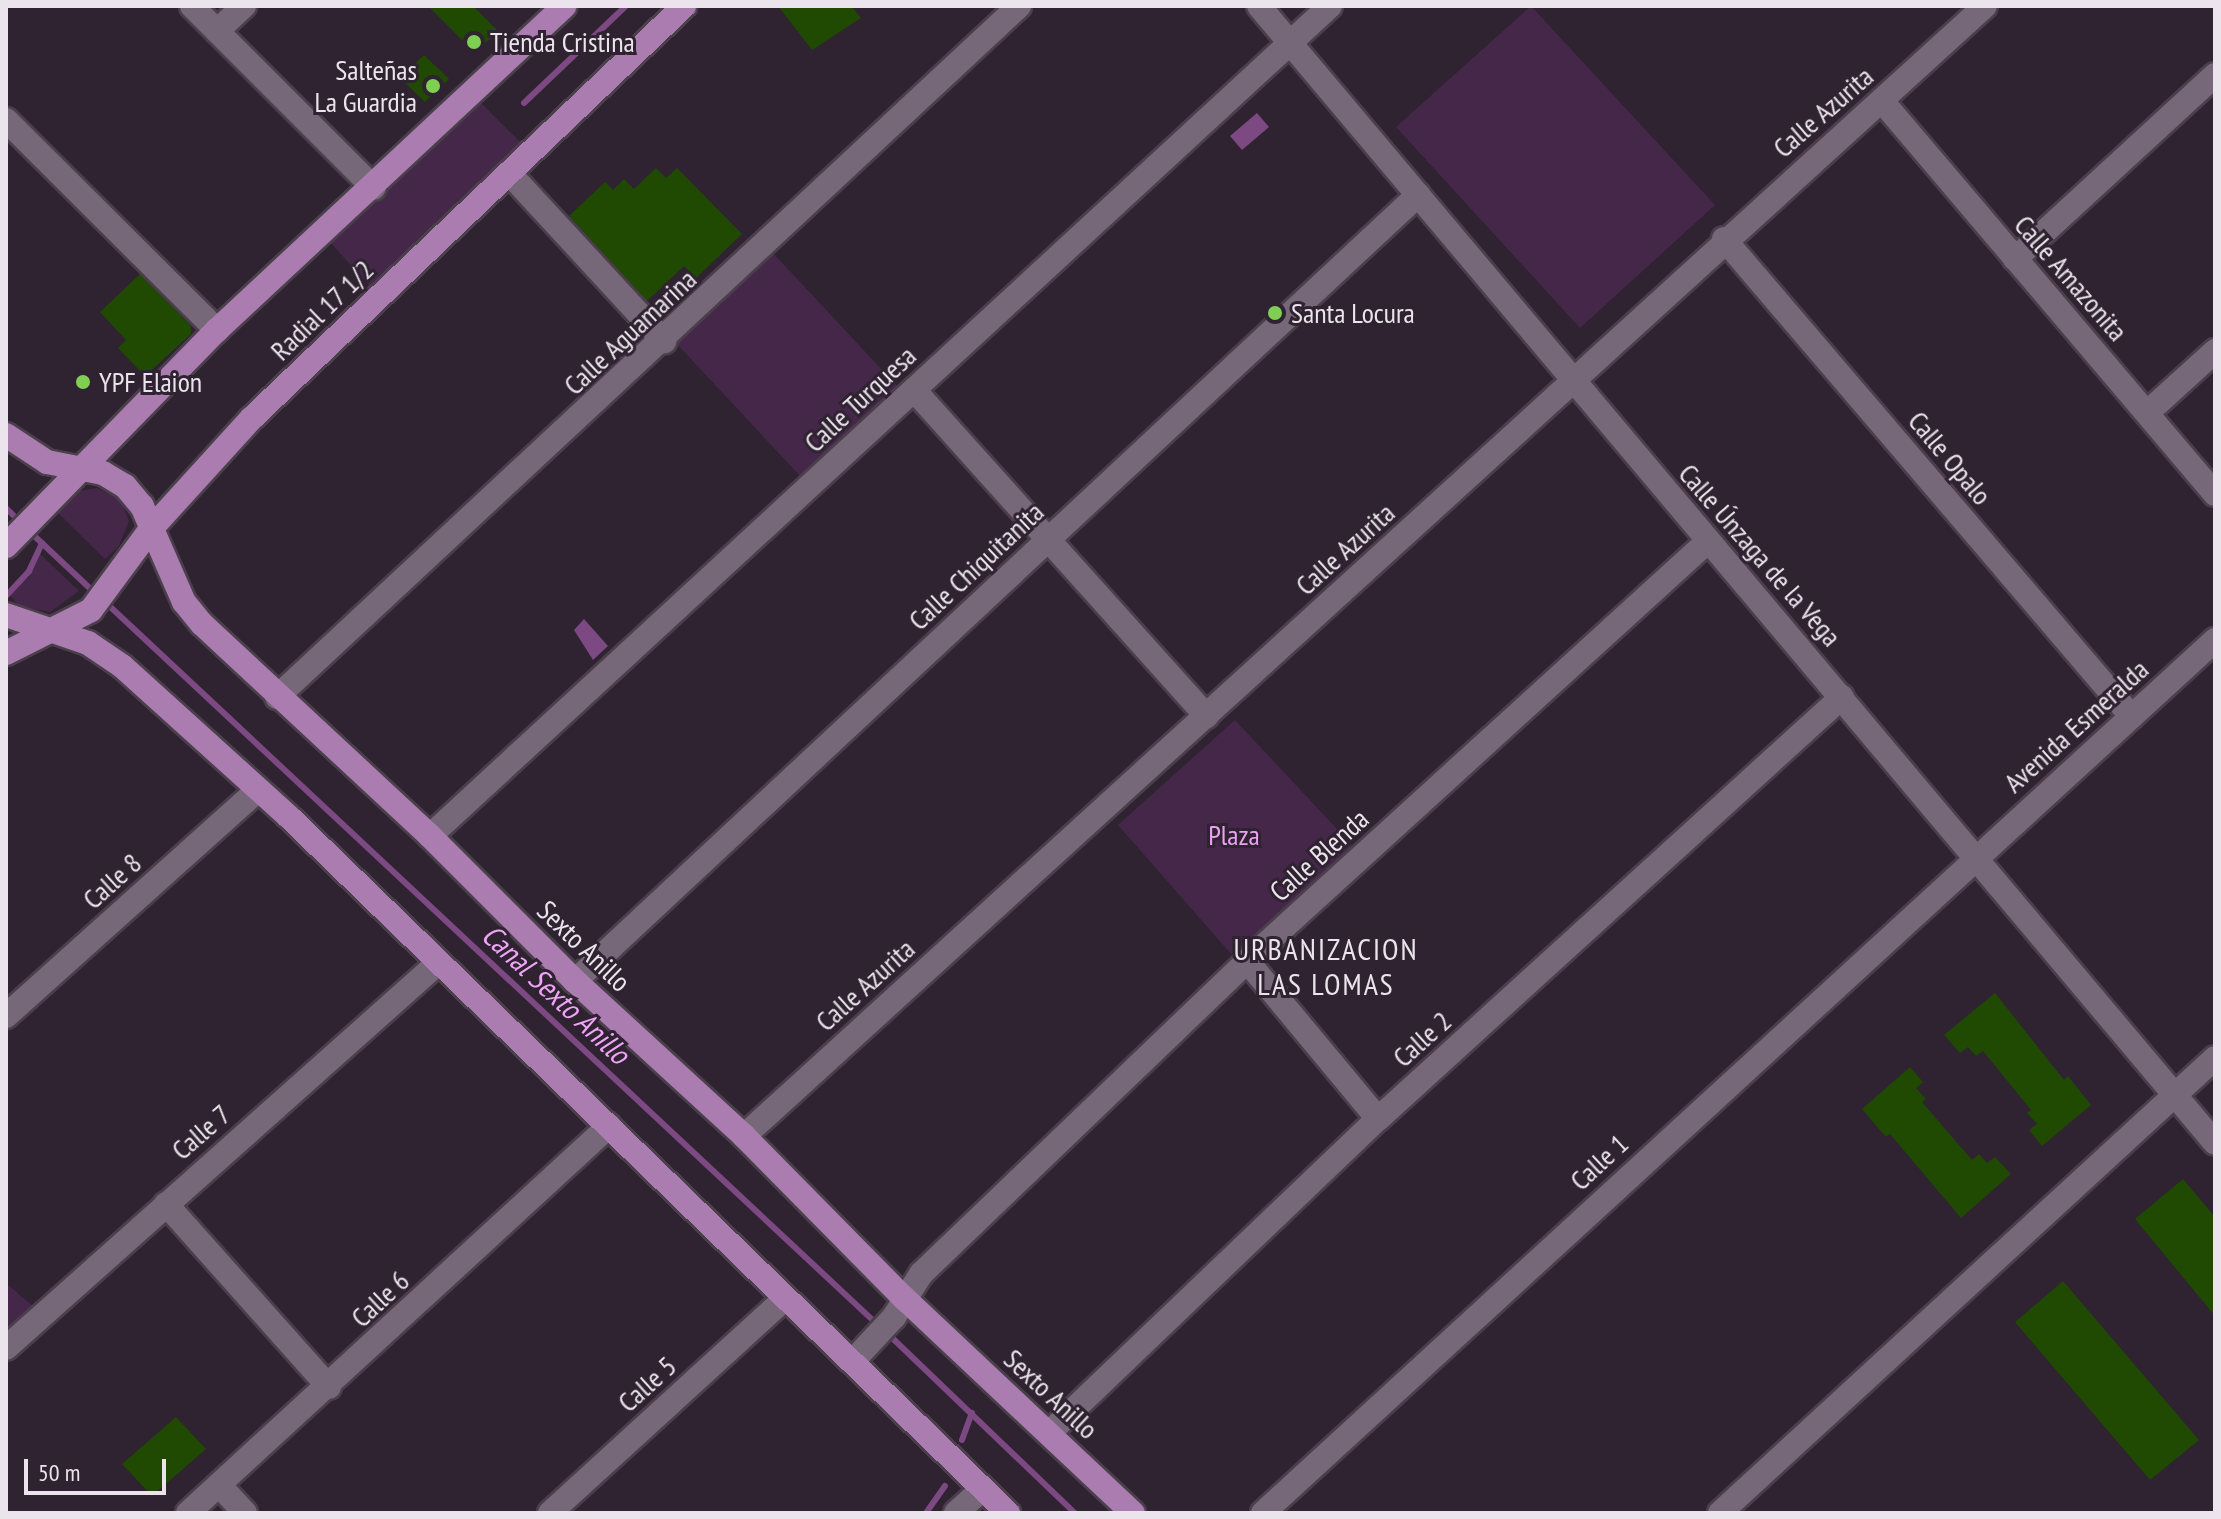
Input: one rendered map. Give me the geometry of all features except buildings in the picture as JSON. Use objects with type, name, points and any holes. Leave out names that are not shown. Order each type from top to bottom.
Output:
[{"type":"main road","name":"Radial 17 1/2","points":[[10,543],[77,469],[217,330],[374,188],[564,6]]},
{"type":"main road","name":"Radial 17 1/2","points":[[6,653],[56,632],[91,610],[125,569],[150,530],[252,418],[684,6]]},
{"type":"main road","name":"Sexto Anillo","points":[[6,435],[47,462],[103,473],[125,486],[142,506],[184,602],[277,697],[430,836],[575,981],[744,1136],[899,1307],[1049,1433],[1133,1513]]},
{"type":"main road","points":[[6,615],[88,643],[122,666],[258,790],[609,1126],[784,1299],[859,1354],[1008,1513]]},
{"type":"street","points":[[192,6],[374,188]]},
{"type":"street","points":[[217,31],[244,6]]},
{"type":"street","name":"Calle Aguamarina","points":[[277,697],[664,341],[1019,6]]},
{"type":"street","name":"Calle Únzaga de la Vega","points":[[1259,6],[2215,1143]]},
{"type":"street","name":"Calle Turquesa","points":[[430,836],[1330,6]]},
{"type":"street","name":"Calle Azurita","points":[[744,1136],[1574,381],[1724,239],[1985,6]]},
{"type":"street","points":[[2015,259],[2215,75]]},
{"type":"street","name":"Calle Amazonita","points":[[1882,101],[2215,494]]},
{"type":"street","points":[[6,120],[217,330]]},
{"type":"street","points":[[509,173],[664,341]]},
{"type":"street","name":"Calle Chiquitanita","points":[[575,981],[1418,195]]},
{"type":"street","name":"Calle Opalo","points":[[1724,239],[2132,717]]},
{"type":"street","points":[[2148,412],[2215,351]]},
{"type":"street","points":[[914,390],[1207,716]]},
{"type":"street","name":"Calle Blenda","points":[[859,1354],[899,1307],[921,1274],[1247,961],[1707,542]]},
{"type":"street","name":"Avenida Esmeralda","points":[[1976,856],[2215,640]]},
{"type":"street","name":"Calle 2","points":[[1049,1433],[1378,1119],[1842,697]]},
{"type":"street","name":"Calle 8","points":[[6,1016],[258,790]]},
{"type":"street","name":"Calle 1","points":[[1263,1513],[1976,856]]},
{"type":"street","points":[[1247,961],[1378,1119]]},
{"type":"street","name":"Calle 7","points":[[6,1348],[438,963]]},
{"type":"street","points":[[1720,1513],[2215,1058]]},
{"type":"street","name":"Calle 6","points":[[188,1513],[329,1387],[609,1126]]},
{"type":"street","points":[[166,1204],[329,1387]]},
{"type":"street","name":"Calle 5","points":[[550,1513],[784,1299]]},
{"type":"street","points":[[219,1485],[245,1513]]},
{"type":"street","points":[[956,1513],[983,1489]]},
{"type":"green space","points":[[1531,6],[1715,205],[1580,328],[1396,127]]},
{"type":"green space","points":[[480,102],[523,145],[371,288],[331,243]]},
{"type":"green space","points":[[773,253],[899,388],[802,478],[676,343]]},
{"type":"green space","points":[[97,488],[120,499],[129,521],[119,546],[105,559],[55,510],[74,492]]},
{"type":"green space","points":[[38,552],[79,591],[50,612],[19,606],[9,594],[29,577]]},
{"type":"green space","name":"Plaza","points":[[1235,720],[1353,846],[1232,955],[1118,825]]},
{"type":"green space","points":[[6,1283],[37,1310],[6,1347]]},
{"type":"shaded area","points":[[1257,113],[1269,127],[1242,150],[1230,136]]},
{"type":"shaded area","points":[[584,619],[608,646],[593,660],[574,630]]},
{"type":"waterway","points":[[524,103],[626,6]]},
{"type":"waterway","name":"Canal Sexto Anillo","points":[[6,508],[20,522]]},
{"type":"waterway","name":"Canal Sexto Anillo","points":[[28,530],[96,594]]},
{"type":"waterway","points":[[6,596],[29,571],[42,543]]},
{"type":"waterway","name":"Canal Sexto Anillo","points":[[104,601],[879,1326]]},
{"type":"waterway","name":"Canal Sexto Anillo","points":[[887,1333],[1075,1513]]},
{"type":"waterway","points":[[962,1440],[972,1413]]},
{"type":"waterway","points":[[926,1513],[945,1486]]},
{"type":"place","name":"Tienda Cristina","points":[[474,42]]},
{"type":"place","name":"Salteñas La Guardia","points":[[433,86]]},
{"type":"place","name":"Santa Locura","points":[[1275,313]]},
{"type":"place","name":"YPF Elaion","points":[[83,382]]},
{"type":"district","name":"URBANIZACION LAS LOMAS","points":[[1326,966]]}]
